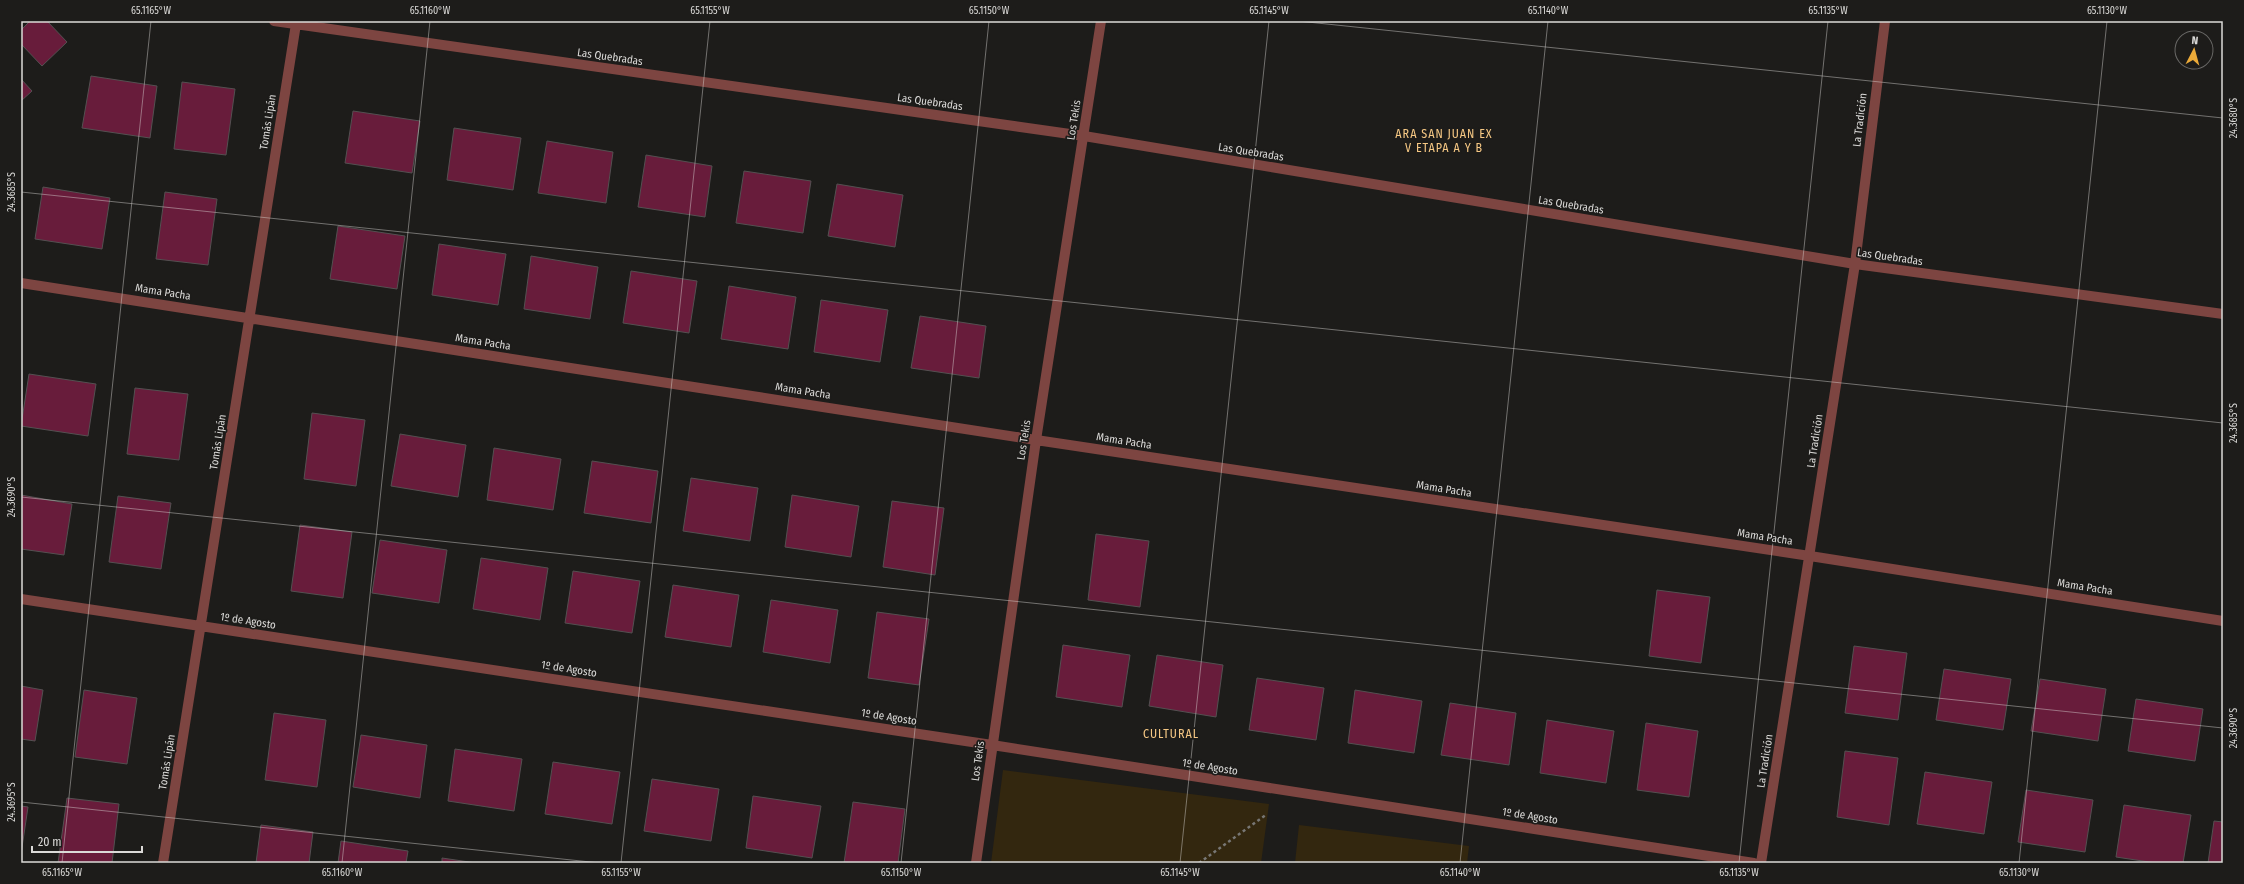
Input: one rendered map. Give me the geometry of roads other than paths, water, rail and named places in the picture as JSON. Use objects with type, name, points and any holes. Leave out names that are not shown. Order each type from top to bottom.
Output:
[{"type":"street","name":"Las Quebradas","points":[[274,21],[1084,136],[1855,264],[2223,314]]},
{"type":"street","name":"Los Tekis","points":[[976,863],[1036,440],[1101,21]]},
{"type":"street","name":"La Tradición","points":[[1761,863],[1855,264],[1885,21]]},
{"type":"street","name":"Tomás Lipán","points":[[163,863],[296,24]]},
{"type":"street","name":"Mama Pacha","points":[[21,283],[1036,440],[1810,556],[2223,621]]},
{"type":"street","name":"1º de Agosto","points":[[21,599],[992,745],[1754,863]]},
{"type":"district","name":"ARA SAN JUAN EX V ETAPA A Y B","points":[[1444,141]]},
{"type":"district","name":"CULTURAL","points":[[1171,734]]}]
